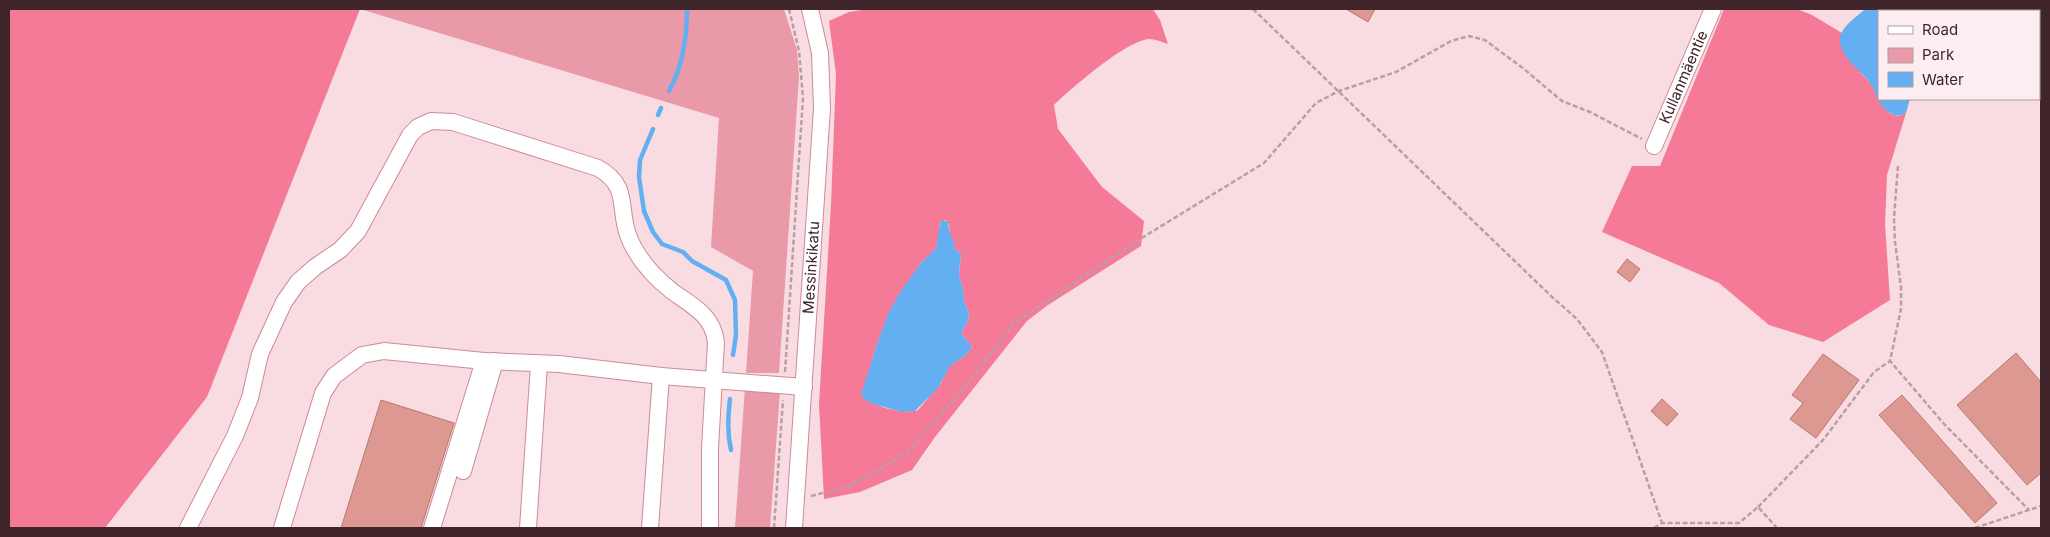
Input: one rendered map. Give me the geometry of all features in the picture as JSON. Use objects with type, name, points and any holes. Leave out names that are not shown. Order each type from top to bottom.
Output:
[{"type":"street","name":"Messinkikatu","points":[[794,528],[822,108],[820,53],[810,9]]},
{"type":"street","name":"Kullanmäentie","points":[[1654,146],[1713,9]]},
{"type":"street","points":[[188,528],[235,436],[250,398],[260,354],[284,302],[298,282],[315,267],[340,250],[358,231],[410,135],[424,123],[431,121],[448,121],[473,127],[598,168],[615,179],[620,192],[627,233],[634,248],[659,279],[672,291],[696,306],[712,326],[716,342],[710,448],[710,528]]},
{"type":"street","points":[[282,528],[323,393],[334,376],[362,355],[384,351],[489,361],[559,364],[661,376],[804,387]]},
{"type":"street","points":[[463,471],[489,361]]},
{"type":"street","points":[[432,528],[489,361]]},
{"type":"street","points":[[528,528],[539,364]]},
{"type":"street","points":[[650,528],[661,376]]},
{"type":"path","points":[[774,528],[803,98],[799,51],[789,9]]},
{"type":"path","points":[[1253,9],[1551,296],[1578,319],[1602,352],[1662,523]]},
{"type":"path","points":[[796,499],[850,486],[906,453],[964,388],[1014,323],[1145,236],[1264,163],[1316,104],[1338,91],[1396,72],[1450,41],[1469,36],[1485,40],[1524,68],[1562,101],[1590,112],[1654,146]]},
{"type":"path","points":[[1654,528],[1662,523],[1739,523],[1758,507],[1823,440],[1874,372],[1890,360],[1901,308],[1901,287],[1894,218],[1898,166]]},
{"type":"path","points":[[1890,360],[1945,425],[2029,510]]},
{"type":"path","points":[[1975,528],[2041,506]]},
{"type":"path","points":[[1758,507],[1777,528]]},
{"type":"green space","points":[[360,9],[784,9],[797,50],[799,77],[779,373],[746,373],[753,271],[711,247],[719,118]]},
{"type":"green space","points":[[745,388],[780,391],[770,528],[735,528]]},
{"type":"shaded area","points":[[9,9],[360,9],[207,397],[105,528],[9,528]]},
{"type":"shaded area","points":[[868,9],[1153,9],[1160,20],[1168,44],[1149,39],[1127,48],[1099,66],[1054,105],[1058,129],[1102,187],[1144,221],[1141,246],[1048,305],[1027,321],[935,437],[912,470],[860,492],[824,499],[819,404],[831,205],[836,74],[829,21],[849,12]],"holes":[[[945,220],[949,224],[950,237],[954,242],[954,248],[961,254],[959,274],[964,301],[969,314],[968,321],[961,333],[972,347],[966,355],[948,367],[941,383],[918,410],[905,411],[878,406],[862,394],[878,341],[892,307],[920,264],[935,250],[940,222]]]},
{"type":"shaded area","points":[[1724,9],[1797,9],[1812,15],[1842,33],[1840,42],[1853,64],[1871,84],[1883,107],[1891,114],[1898,116],[1906,113],[1887,175],[1885,224],[1890,300],[1823,342],[1769,325],[1719,283],[1602,232],[1632,166],[1660,166]]},
{"type":"water","points":[[1865,9],[1918,10],[1878,10],[1878,98],[1870,83],[1848,59],[1841,48],[1840,37],[1849,23]]},
{"type":"water","points":[[1879,100],[1910,100],[1906,113],[1897,116],[1884,108]]},
{"type":"water","points":[[942,220],[948,222],[954,248],[961,254],[959,274],[964,301],[969,314],[968,321],[961,333],[972,347],[966,355],[951,365],[937,389],[915,411],[903,412],[876,405],[865,400],[861,395],[878,341],[889,312],[899,294],[920,264],[936,248]]},
{"type":"building","points":[[1346,9],[1375,9],[1368,22]]},
{"type":"building","points":[[1627,259],[1640,269],[1630,282],[1617,272]]},
{"type":"building","points":[[2016,353],[2041,382],[2041,473],[2027,485],[1957,405]]},
{"type":"building","points":[[1823,354],[1859,380],[1816,438],[1790,419],[1803,403],[1792,395]]},
{"type":"building","points":[[1902,395],[1997,503],[1975,523],[1879,415]]},
{"type":"building","points":[[1662,399],[1678,414],[1667,426],[1651,411]]},
{"type":"building","points":[[381,400],[454,423],[421,528],[341,528]]},
{"type":"waterway","points":[[669,91],[681,61],[687,9]]},
{"type":"waterway","points":[[658,115],[661,108]]},
{"type":"waterway","points":[[653,129],[640,160],[639,177],[644,211],[653,232],[662,244],[683,252],[692,261],[726,280],[735,300],[736,335],[733,355]]},
{"type":"waterway","points":[[730,399],[728,424],[731,450]]}]
